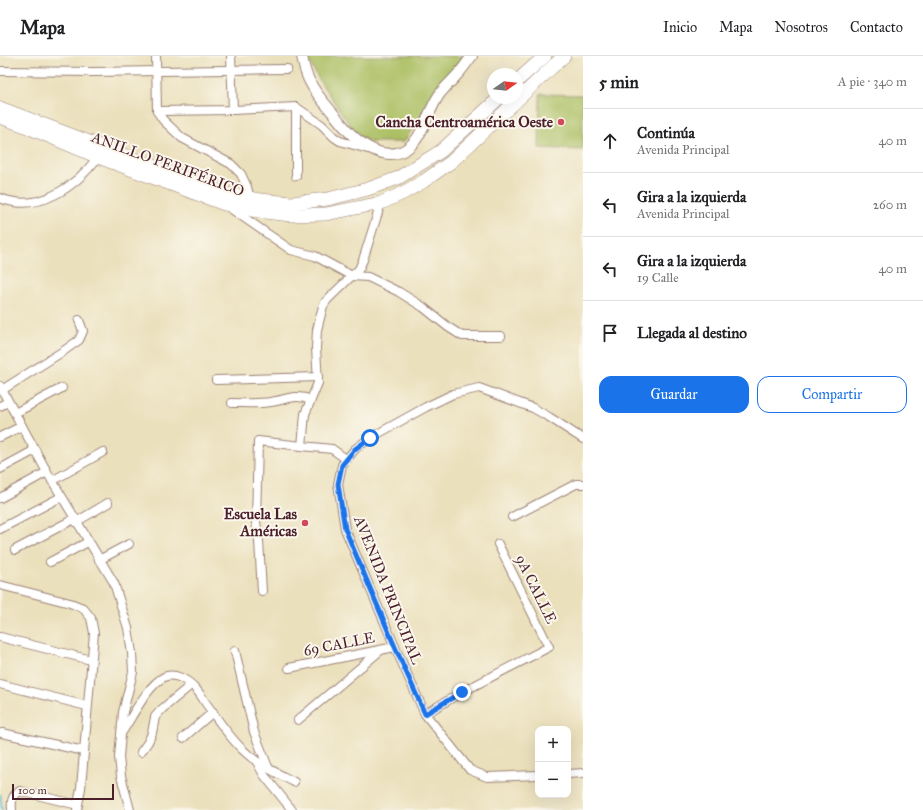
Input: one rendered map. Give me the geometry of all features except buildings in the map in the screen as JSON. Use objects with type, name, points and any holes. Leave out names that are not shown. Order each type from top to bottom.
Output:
[{"type":"highway","points":[[528,71],[539,56]]},
{"type":"highway","points":[[523,76],[544,56]]},
{"type":"highway","name":"ANILLO PERIFÉRICO","points":[[0,117],[98,157],[224,204],[251,210],[291,215],[326,214],[381,203],[403,193],[451,162],[564,56]]},
{"type":"highway","points":[[541,78],[564,66],[575,56]]},
{"type":"highway","name":"ANILLO PERIFÉRICO","points":[[0,108],[226,194],[250,199],[291,203],[310,202],[368,189],[398,178],[440,151],[491,104]]},
{"type":"street","points":[[156,56],[157,111],[163,120],[182,138],[231,164],[241,174],[247,187],[250,199]]},
{"type":"street","points":[[231,56],[233,110]]},
{"type":"street","points":[[302,56],[304,68],[316,93],[348,131],[371,149]]},
{"type":"street","points":[[157,111],[296,107],[322,124],[340,141],[371,149],[380,153],[393,154],[401,152],[415,141],[439,95],[458,75],[472,56]]},
{"type":"street","points":[[0,71],[94,72],[287,69]]},
{"type":"street","points":[[296,107],[296,176]]},
{"type":"street","points":[[0,198],[7,201],[18,202],[42,201],[74,182],[88,170],[98,157]]},
{"type":"street","points":[[302,446],[305,414],[318,382],[316,348],[323,306],[327,300],[359,269],[381,203]]},
{"type":"street","points":[[224,204],[291,250],[315,256],[352,276],[368,277],[399,292],[423,307],[448,328],[462,336],[501,336]]},
{"type":"street","points":[[79,320],[83,331],[79,340],[55,358],[1,388],[61,497],[114,583],[128,628],[133,672],[123,712],[119,757],[121,776],[130,810]]},
{"type":"street","points":[[216,380],[318,377]]},
{"type":"street","points":[[15,413],[62,388]]},
{"type":"street","name":"AVENIDA PRINCIPAL","points":[[535,775],[487,777],[470,770],[425,714],[345,529],[338,484],[342,465],[346,459],[355,449],[370,438],[453,394],[479,388],[533,408],[583,439]]},
{"type":"street","points":[[232,404],[271,402],[292,397],[311,400]]},
{"type":"street","points":[[0,406],[8,402]]},
{"type":"street","points":[[0,437],[22,426]]},
{"type":"street","points":[[262,590],[259,541],[256,522],[258,441],[332,448],[346,459]]},
{"type":"street","points":[[0,469],[35,450]]},
{"type":"street","points":[[52,481],[103,452]]},
{"type":"street","points":[[0,498],[47,472]]},
{"type":"street","points":[[512,517],[576,484],[583,484]]},
{"type":"street","points":[[0,529],[61,497]]},
{"type":"street","points":[[14,550],[108,504]]},
{"type":"street","points":[[50,562],[88,542]]},
{"type":"street","points":[[99,560],[129,544]]},
{"type":"street","name":"9A CALLE","points":[[425,714],[462,692],[549,647],[498,544]]},
{"type":"street","points":[[0,585],[70,603],[83,608],[91,618],[94,633],[78,808],[20,791],[15,793],[11,799],[12,810]]},
{"type":"street","points":[[0,637],[92,660]]},
{"type":"street","name":"69 CALLE","points":[[289,668],[395,647]]},
{"type":"street","points":[[298,720],[381,650]]},
{"type":"street","points":[[235,651],[254,732],[268,767]]},
{"type":"street","points":[[122,733],[144,697],[157,682],[164,677],[174,675],[195,688],[243,750],[257,761],[294,782]]},
{"type":"street","points":[[0,684],[87,706]]},
{"type":"street","points":[[141,752],[152,733],[155,717],[162,709],[191,685]]},
{"type":"street","points":[[183,738],[213,712]]},
{"type":"street","points":[[2,733],[84,751]]},
{"type":"street","points":[[257,761],[264,776],[292,810]]},
{"type":"street","points":[[571,774],[583,773]]},
{"type":"green space","points":[[308,56],[467,56],[437,91],[404,142],[370,142],[356,134],[321,83],[309,61]]},
{"type":"green space","name":"Cancha Centroamérica Oeste","points":[[540,94],[583,95],[583,150],[539,148]]},
{"type":"waterway","points":[[0,795],[2,810]]},
{"type":"place","name":"Cancha Centroamérica Oeste","points":[[561,122]]},
{"type":"place","name":"Escuela Las Américas","points":[[305,523]]},
{"type":"route","points":[[370,438],[355,449],[342,465],[338,484],[345,529],[425,714],[462,692]]}]
